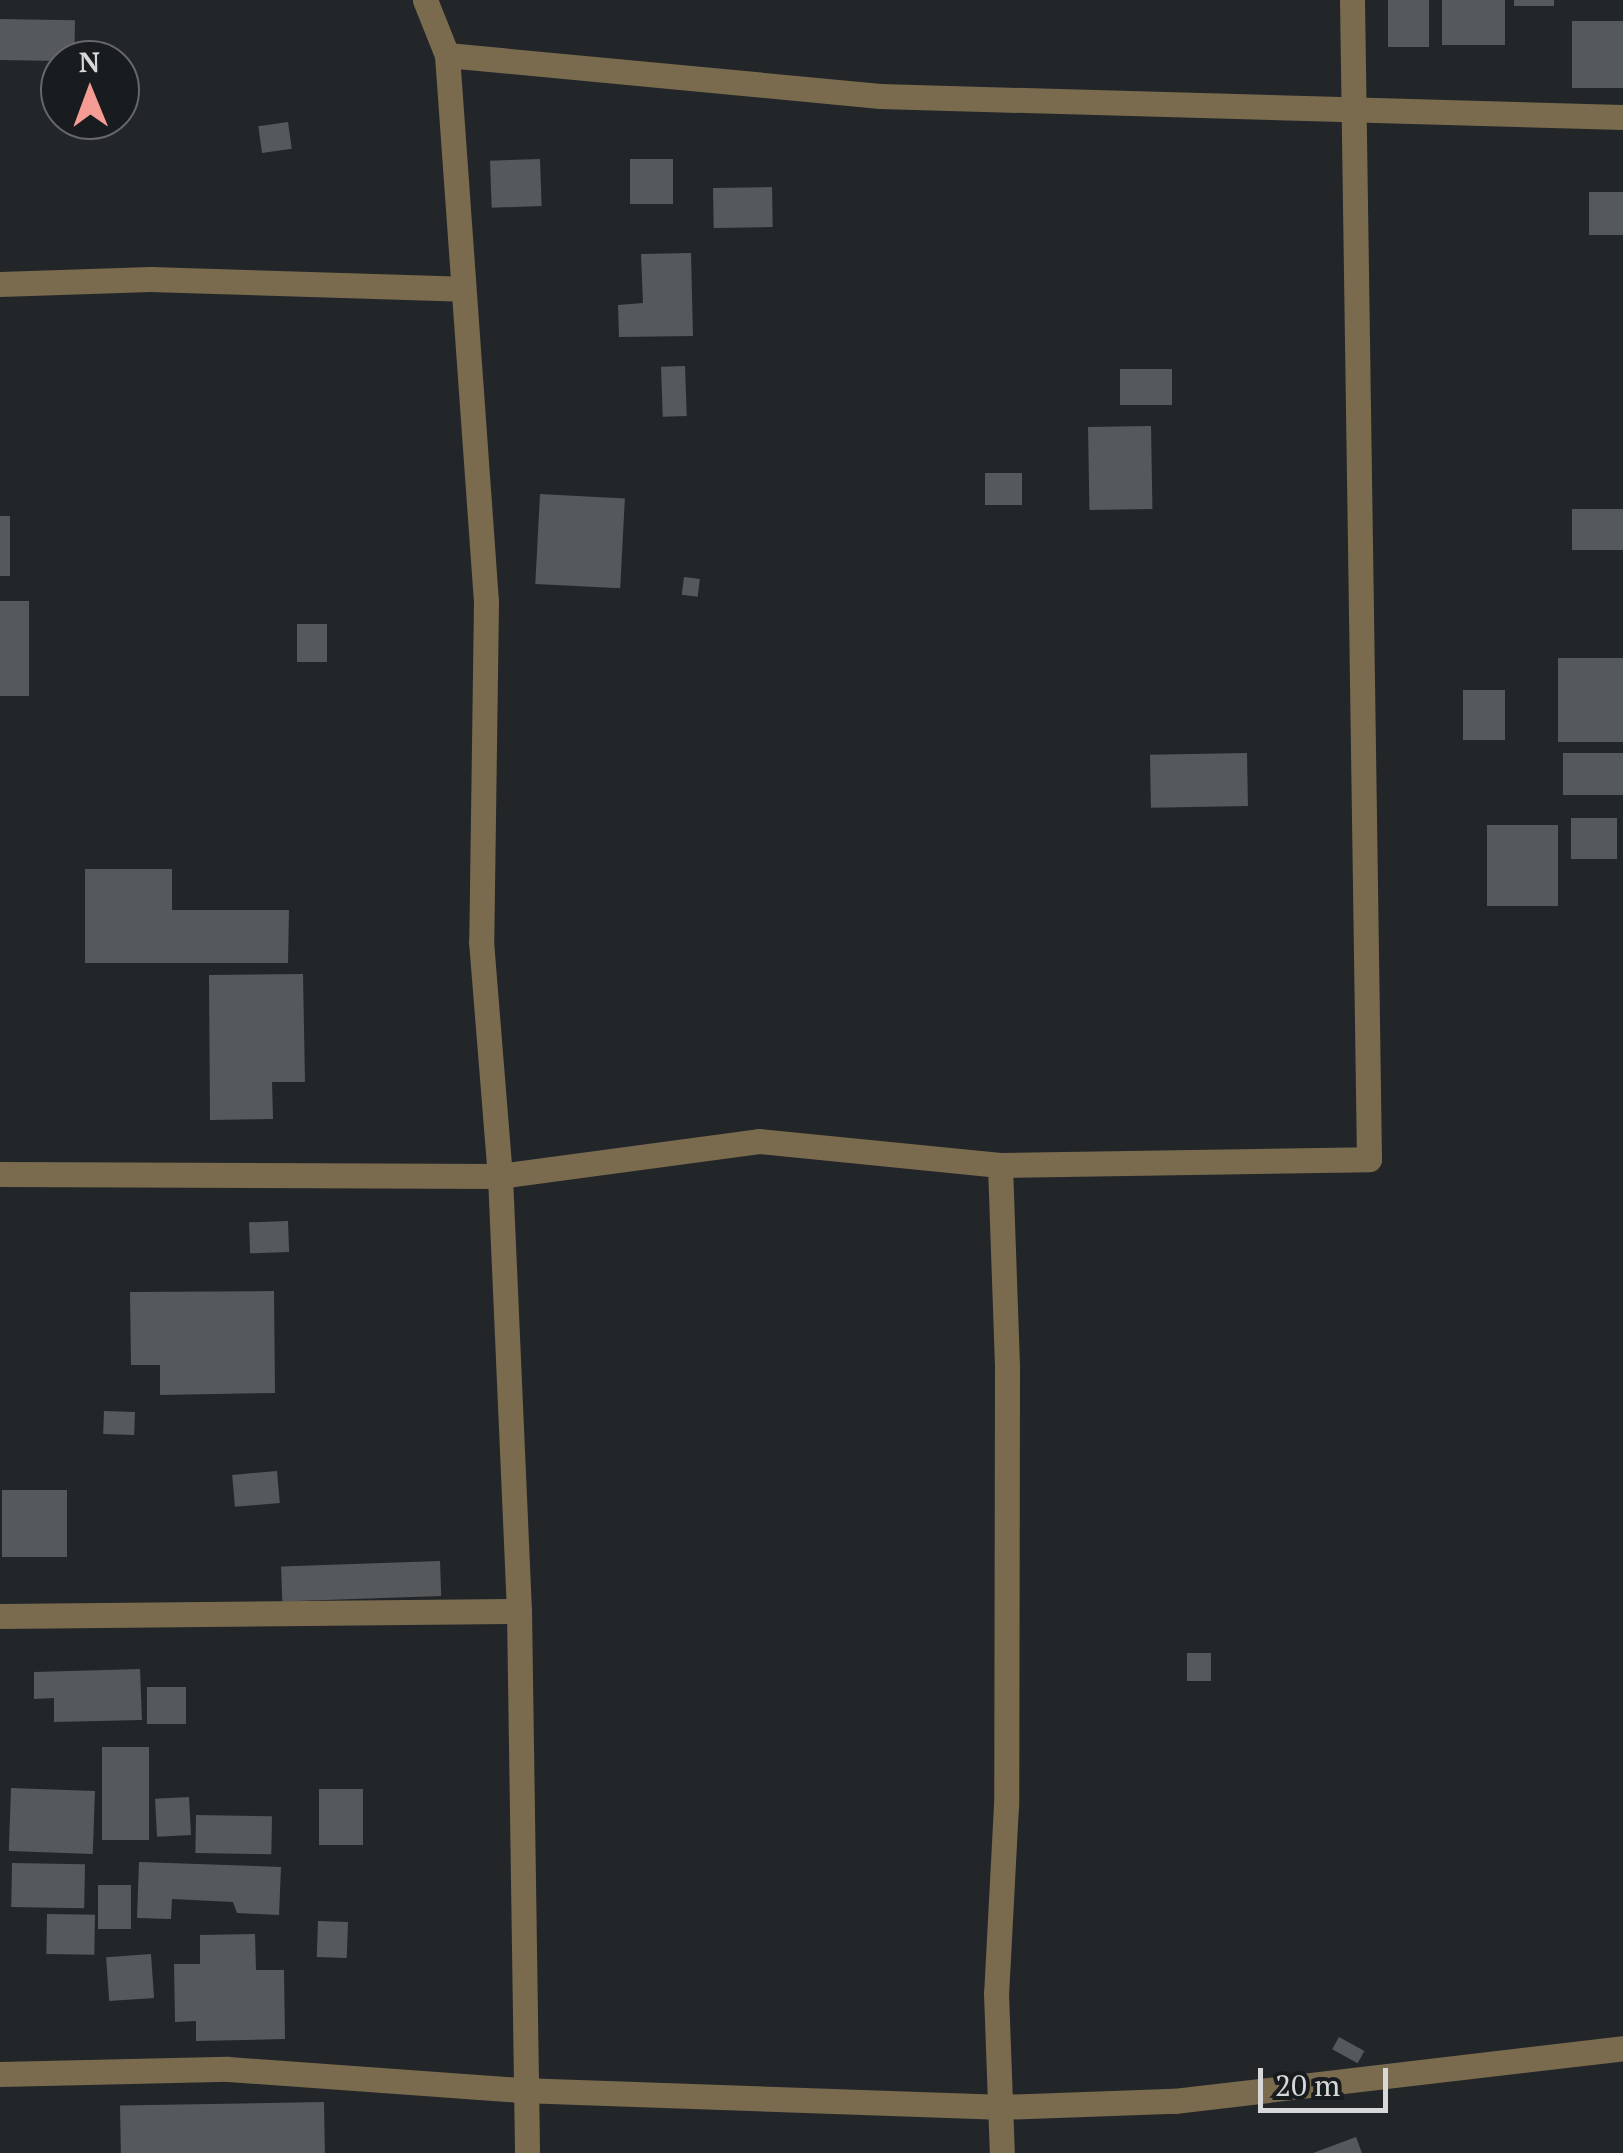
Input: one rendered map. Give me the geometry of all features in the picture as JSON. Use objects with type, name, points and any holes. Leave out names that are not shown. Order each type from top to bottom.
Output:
[{"type":"street","points":[[426,0],[446,55],[486,602],[481,941],[500,1176],[518,1611],[521,2090],[527,2153]]},
{"type":"street","points":[[0,1174],[500,1176],[758,1141],[1000,1166],[1369,1159],[1352,0]]},
{"type":"street","points":[[446,55],[880,96],[1623,117]]},
{"type":"street","points":[[0,284],[150,279],[462,290]]},
{"type":"street","points":[[1000,1166],[1007,1408],[998,2106],[1002,2153]]},
{"type":"street","points":[[0,1616],[518,1611]]},
{"type":"street","points":[[0,2074],[228,2069],[521,2090],[998,2106],[1174,2101],[1623,2048]]},
{"type":"building","points":[[1388,0],[1429,0],[1429,47],[1388,47]]},
{"type":"building","points":[[1442,0],[1505,0],[1505,45],[1442,45]]},
{"type":"building","points":[[1514,0],[1554,0],[1554,6],[1514,6]]},
{"type":"building","points":[[0,19],[75,20],[75,40],[40,40],[40,61],[0,60]]},
{"type":"building","points":[[1572,21],[1623,21],[1623,88],[1572,88]]},
{"type":"building","points":[[288,122],[292,149],[262,153],[258,126]]},
{"type":"building","points":[[540,159],[542,206],[492,208],[490,161]]},
{"type":"building","points":[[630,159],[673,159],[673,204],[630,204]]},
{"type":"building","points":[[772,187],[773,227],[714,228],[713,188]]},
{"type":"building","points":[[1589,192],[1623,192],[1623,235],[1589,235]]},
{"type":"building","points":[[691,253],[693,336],[619,337],[618,305],[643,303],[641,254]]},
{"type":"building","points":[[685,366],[687,416],[663,417],[661,367]]},
{"type":"building","points":[[1120,369],[1172,369],[1172,405],[1120,405]]},
{"type":"building","points":[[1151,426],[1152,509],[1089,510],[1088,427]]},
{"type":"building","points":[[985,473],[1022,473],[1022,505],[985,505]]},
{"type":"building","points":[[540,494],[625,498],[620,588],[535,584]]},
{"type":"building","points":[[1572,509],[1623,509],[1623,550],[1572,550]]},
{"type":"building","points":[[0,516],[10,516],[10,576],[0,576]]},
{"type":"building","points":[[684,577],[700,579],[698,597],[682,595]]},
{"type":"building","points":[[0,601],[29,601],[29,696],[0,696]]},
{"type":"building","points":[[297,624],[327,624],[327,662],[297,662]]},
{"type":"building","points":[[1558,658],[1623,658],[1623,742],[1558,742]]},
{"type":"building","points":[[1463,690],[1505,690],[1505,740],[1463,740]]},
{"type":"building","points":[[1247,753],[1248,806],[1151,808],[1150,755]]},
{"type":"building","points":[[1563,753],[1623,753],[1623,795],[1563,795]]},
{"type":"building","points":[[1571,818],[1617,818],[1617,859],[1571,859]]},
{"type":"building","points":[[1487,825],[1558,825],[1558,906],[1487,906]]},
{"type":"building","points":[[85,869],[172,869],[172,910],[289,910],[288,963],[85,963]]},
{"type":"building","points":[[303,974],[305,1082],[272,1082],[273,1119],[210,1120],[209,975]]},
{"type":"building","points":[[288,1221],[289,1252],[250,1253],[249,1222]]},
{"type":"building","points":[[274,1291],[275,1393],[160,1395],[160,1365],[131,1365],[130,1292]]},
{"type":"building","points":[[104,1411],[135,1412],[134,1435],[103,1434]]},
{"type":"building","points":[[277,1471],[280,1503],[235,1507],[232,1475]]},
{"type":"building","points":[[2,1490],[67,1490],[67,1557],[2,1557]]},
{"type":"building","points":[[440,1561],[441,1596],[282,1602],[281,1567]]},
{"type":"building","points":[[1187,1653],[1211,1653],[1211,1681],[1187,1681]]},
{"type":"building","points":[[140,1669],[142,1720],[54,1722],[54,1698],[34,1699],[34,1672]]},
{"type":"building","points":[[147,1687],[186,1687],[186,1724],[147,1724]]},
{"type":"building","points":[[102,1747],[149,1747],[149,1840],[102,1840]]},
{"type":"building","points":[[11,1788],[95,1791],[93,1854],[9,1851]]},
{"type":"building","points":[[319,1789],[363,1789],[363,1845],[319,1845]]},
{"type":"building","points":[[189,1797],[191,1835],[157,1837],[155,1799]]},
{"type":"building","points":[[196,1815],[272,1816],[271,1854],[195,1853]]},
{"type":"building","points":[[139,1862],[281,1867],[279,1915],[237,1913],[233,1902],[172,1899],[171,1919],[137,1918]]},
{"type":"building","points":[[12,1863],[85,1864],[84,1908],[11,1907]]},
{"type":"building","points":[[98,1885],[131,1885],[131,1929],[98,1929]]},
{"type":"building","points":[[47,1914],[95,1915],[94,1955],[46,1954]]},
{"type":"building","points":[[318,1921],[348,1922],[347,1958],[317,1957]]},
{"type":"building","points":[[255,1934],[256,1970],[284,1970],[285,2039],[196,2041],[196,2021],[175,2022],[174,1964],[200,1964],[200,1935]]},
{"type":"building","points":[[151,1954],[154,1998],[109,2001],[106,1957]]},
{"type":"building","points":[[1339,2037],[1364,2051],[1358,2063],[1332,2049]]},
{"type":"building","points":[[324,2102],[325,2153],[121,2153],[120,2106]]},
{"type":"building","points":[[1356,2137],[1362,2153],[1313,2153]]}]
